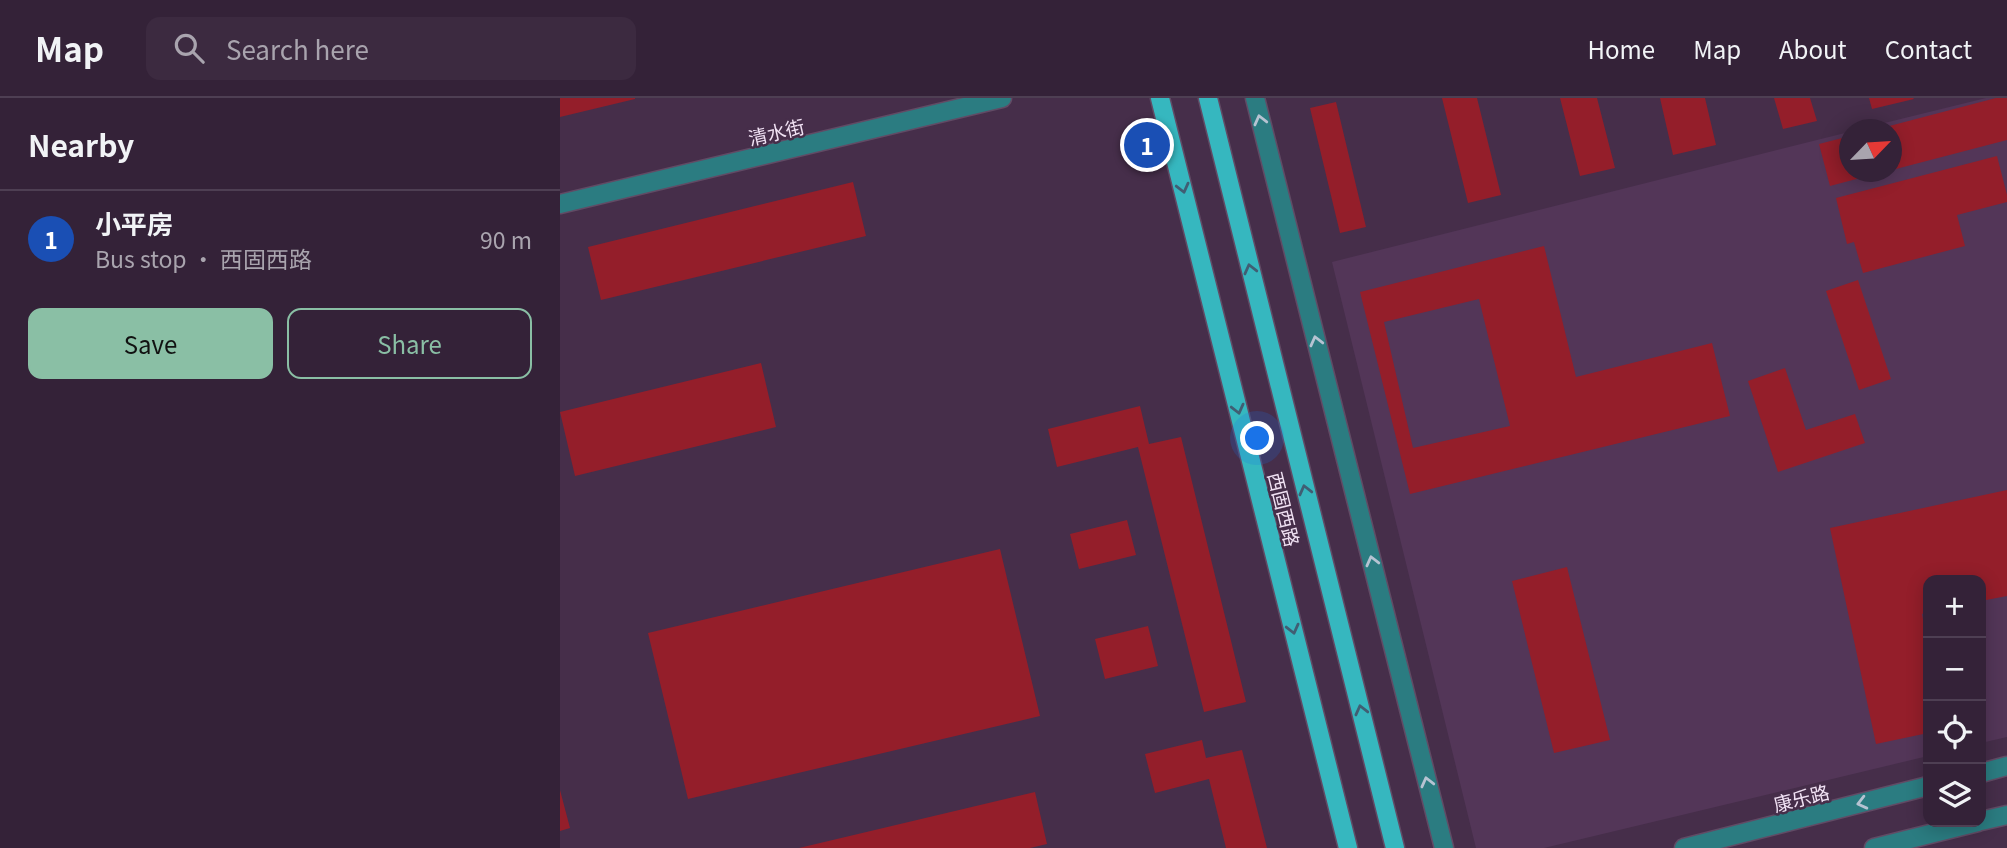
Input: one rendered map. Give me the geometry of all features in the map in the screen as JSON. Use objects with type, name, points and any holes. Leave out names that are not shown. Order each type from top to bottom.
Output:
[{"type":"main road","name":"西固西路","points":[[1160,98],[1348,848]]},
{"type":"main road","name":"西固西路","points":[[1208,98],[1395,848]]},
{"type":"street","name":"清水街","points":[[560,204],[1002,98]]},
{"type":"street","points":[[1255,98],[1444,848]]},
{"type":"street","points":[[1986,772],[2007,766]]},
{"type":"street","name":"康乐路","points":[[1684,848],[1923,787]]},
{"type":"street","points":[[1986,820],[2007,815]]},
{"type":"street","points":[[1874,848],[1956,827]]},
{"type":"shaded area","points":[[1986,98],[2007,98],[2007,737],[1986,742],[1986,575],[1923,575],[1923,757],[1544,848],[1476,848],[1332,262],[1839,135],[1839,182],[1902,182],[1901,119]]},
{"type":"building","points":[[560,98],[635,98],[635,99],[560,117]]},
{"type":"building","points":[[1442,98],[1477,98],[1501,195],[1468,203]]},
{"type":"building","points":[[1560,98],[1597,98],[1615,168],[1580,176]]},
{"type":"building","points":[[1660,98],[1705,98],[1716,145],[1673,155]]},
{"type":"building","points":[[1774,98],[1810,98],[1817,121],[1783,129]]},
{"type":"building","points":[[1869,98],[1913,98],[1914,99],[1872,109]]},
{"type":"building","points":[[1996,98],[2007,98],[2007,140],[1902,167],[1902,123]]},
{"type":"building","points":[[1336,102],[1366,227],[1340,233],[1310,108]]},
{"type":"building","points":[[1839,139],[1839,182],[1845,182],[1830,186],[1819,144]]},
{"type":"building","points":[[1997,156],[2007,202],[1957,215],[1965,246],[1863,273],[1854,242],[1847,244],[1836,198]]},
{"type":"building","points":[[853,182],[866,236],[601,300],[588,247]]},
{"type":"building","points":[[1544,246],[1576,377],[1712,343],[1730,416],[1410,494],[1360,292]],"holes":[[[1479,299],[1510,426],[1413,448],[1384,322]]]},
{"type":"building","points":[[1858,280],[1891,379],[1859,390],[1826,291]]},
{"type":"building","points":[[761,363],[776,427],[575,476],[560,412]]},
{"type":"building","points":[[1785,368],[1806,430],[1855,414],[1865,443],[1778,472],[1748,381]]},
{"type":"building","points":[[1140,406],[1149,444],[1181,437],[1246,702],[1204,712],[1138,447],[1057,467],[1048,429]]},
{"type":"building","points":[[2007,490],[2007,596],[1986,600],[1986,575],[1923,575],[1923,734],[1876,744],[1830,528]]},
{"type":"building","points":[[1127,520],[1136,555],[1079,569],[1070,534]]},
{"type":"building","points":[[1000,549],[1040,716],[688,799],[648,633]]},
{"type":"building","points":[[1567,567],[1610,740],[1554,753],[1512,581]]},
{"type":"building","points":[[1148,626],[1158,666],[1105,679],[1095,639]]},
{"type":"building","points":[[1202,740],[1206,758],[1242,750],[1267,848],[1226,848],[1209,779],[1155,793],[1145,754]]},
{"type":"building","points":[[560,790],[570,828],[560,831]]},
{"type":"building","points":[[1035,792],[1047,844],[1030,848],[799,848]]},
{"type":"place","name":"小平房","points":[[1147,145]]}]
